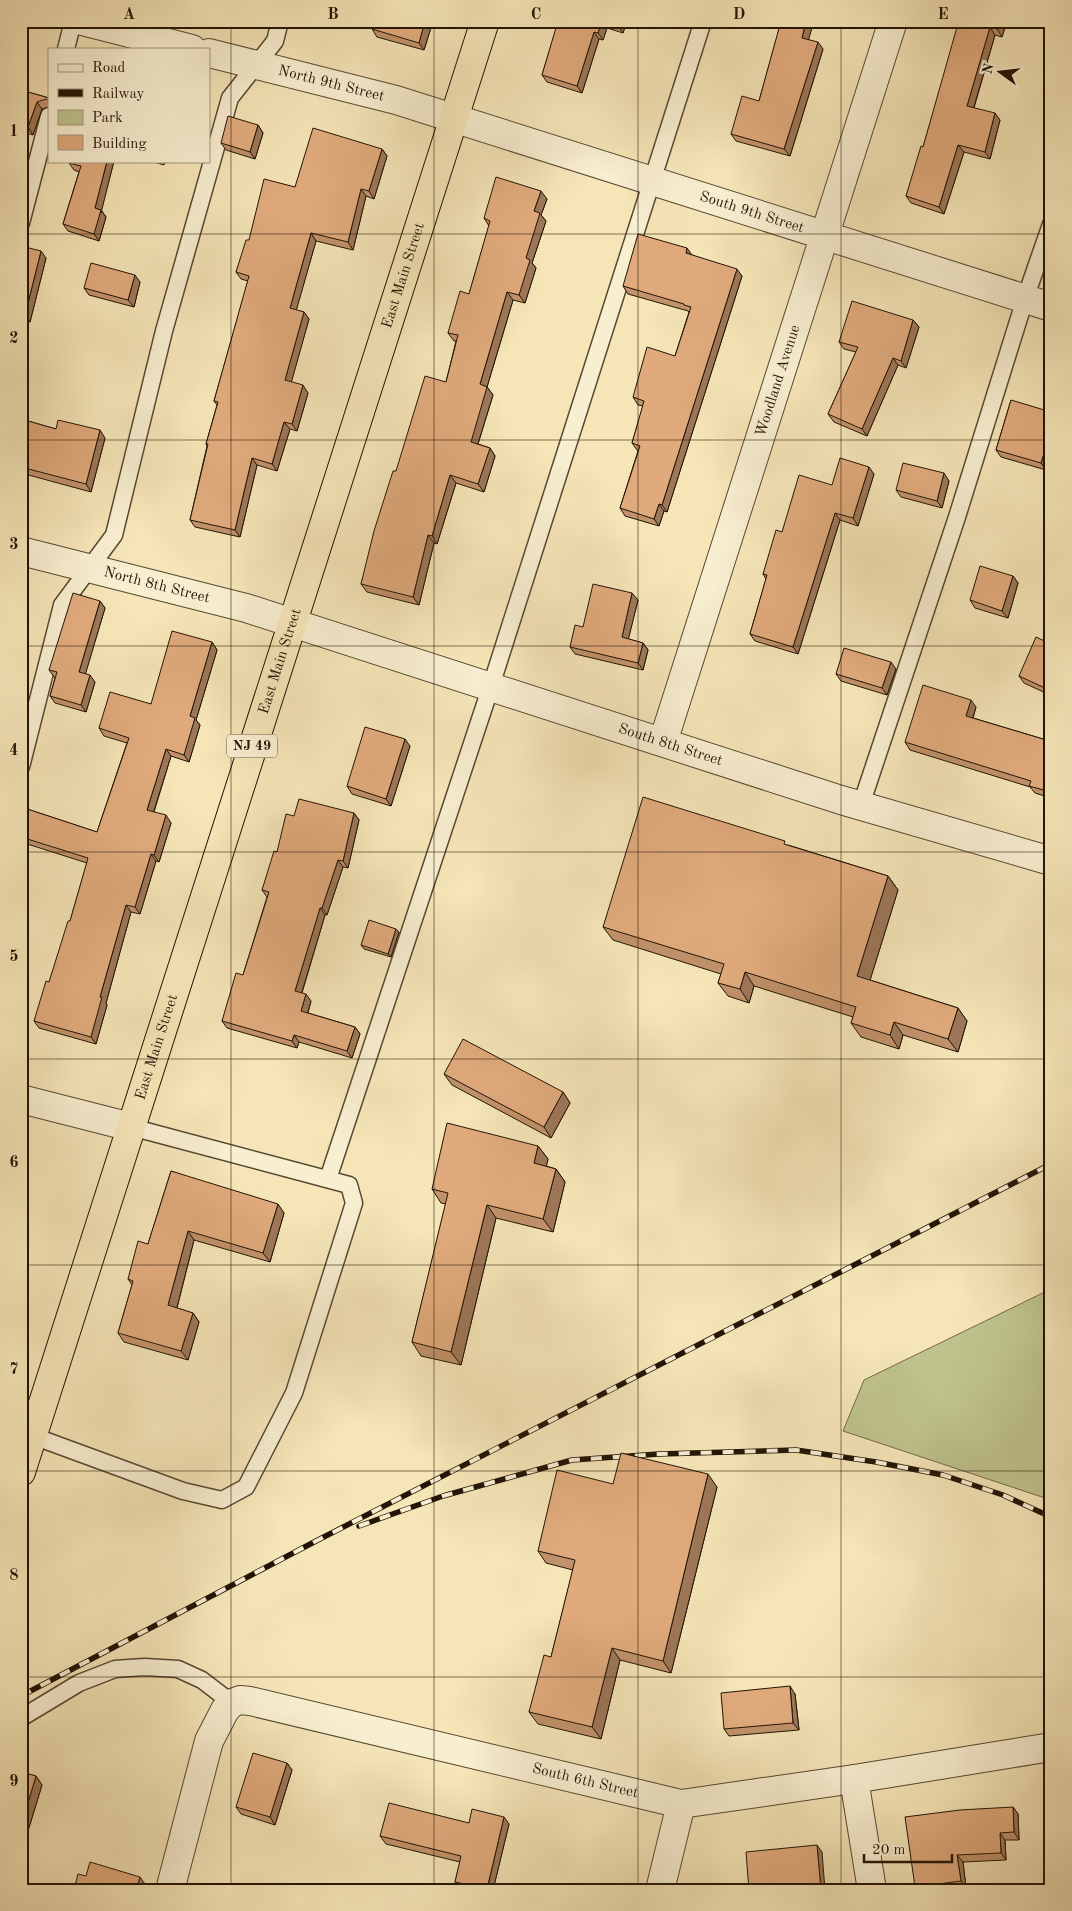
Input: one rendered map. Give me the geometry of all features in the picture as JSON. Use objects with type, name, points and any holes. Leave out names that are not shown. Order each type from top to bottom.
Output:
[{"type":"highway","name":"East Main Street","points":[[21,1472],[485,21]]},
{"type":"street","points":[[82,21],[188,48]]},
{"type":"street","name":"Woodland Avenue","points":[[663,742],[894,21]]},
{"type":"street","name":"North 9th Street","points":[[210,53],[396,100],[454,118]]},
{"type":"street","name":"South 9th Street","points":[[454,118],[1051,307]]},
{"type":"street","name":"North 8th Street","points":[[21,551],[246,608],[292,622]]},
{"type":"street","name":"South 8th Street","points":[[292,622],[861,805],[1051,861]]},
{"type":"street","points":[[21,1099],[131,1127]]},
{"type":"street","name":"South 6th Street","points":[[232,1703],[240,1700],[250,1701],[681,1804],[854,1780],[1051,1747]]},
{"type":"street","points":[[170,1890],[209,1741],[218,1720],[232,1703]]},
{"type":"street","points":[[854,1780],[872,1890]]},
{"type":"street","points":[[660,1890],[681,1804]]},
{"type":"lane","points":[[66,48],[73,21]]},
{"type":"lane","points":[[21,767],[62,606],[114,535],[164,331],[230,98],[275,42],[280,21]]},
{"type":"lane","points":[[328,1179],[491,686],[703,21]]},
{"type":"lane","points":[[21,223],[48,120]]},
{"type":"lane","points":[[861,805],[957,517],[1025,299],[1051,224]]},
{"type":"lane","points":[[33,1436],[183,1491],[222,1500],[246,1487],[294,1393],[354,1203],[349,1184],[131,1127]]},
{"type":"lane","points":[[21,1718],[79,1683],[115,1669],[129,1668],[178,1669],[202,1680],[232,1703]]},
{"type":"green space","points":[[1051,1289],[1051,1500],[843,1431],[864,1380]]},
{"type":"building","points":[[374,21],[425,21],[419,43],[372,29]]},
{"type":"building","points":[[558,21],[602,21],[598,33],[594,32],[577,86],[542,75]]},
{"type":"building","points":[[604,21],[619,21],[618,26]]},
{"type":"building","points":[[781,21],[806,21],[802,38],[818,42],[784,149],[731,134],[742,96],[759,101]]},
{"type":"building","points":[[961,21],[999,21],[997,29],[990,27],[967,106],[995,113],[985,152],[958,145],[939,207],[906,196],[921,146],[923,147],[957,27],[959,28]]},
{"type":"building","points":[[21,90],[48,98],[48,100],[46,99],[37,102],[28,127],[21,126]]},
{"type":"building","points":[[228,116],[258,125],[250,152],[221,143]]},
{"type":"building","points":[[313,128],[382,149],[369,191],[361,189],[348,242],[311,233],[290,308],[304,312],[285,380],[303,385],[292,424],[284,422],[272,464],[252,458],[235,530],[190,520],[208,444],[206,444],[218,402],[214,401],[249,276],[236,272],[246,240],[249,240],[264,179],[295,187]]},
{"type":"building","points":[[107,162],[95,208],[101,210],[94,234],[63,224],[81,166],[69,163]]},
{"type":"building","points":[[496,177],[541,191],[534,211],[540,213],[526,258],[530,260],[519,295],[507,292],[480,384],[487,387],[471,442],[490,448],[478,484],[450,475],[432,536],[428,535],[413,597],[361,584],[374,531],[393,471],[396,471],[425,376],[446,382],[458,335],[448,333],[460,291],[469,294],[490,221],[484,218]]},
{"type":"building","points":[[638,234],[687,248],[686,253],[737,269],[662,505],[659,504],[654,519],[620,508],[640,446],[632,443],[644,401],[633,397],[647,347],[675,356],[691,307],[623,286]]},
{"type":"building","points":[[21,246],[41,251],[25,315],[21,314]]},
{"type":"building","points":[[91,263],[135,275],[128,300],[84,288]]},
{"type":"building","points":[[852,301],[913,320],[901,361],[893,358],[862,429],[828,414],[858,347],[839,342]]},
{"type":"building","points":[[1011,400],[1051,412],[1051,430],[1041,463],[996,450]]},
{"type":"building","points":[[21,419],[56,429],[58,420],[100,430],[86,484],[21,467]]},
{"type":"building","points":[[840,458],[869,467],[853,518],[835,513],[793,647],[750,634],[767,575],[763,574],[776,530],[782,532],[799,475],[832,485]]},
{"type":"building","points":[[903,463],[944,473],[937,501],[896,490]]},
{"type":"building","points":[[980,566],[1013,576],[1002,611],[970,600]]},
{"type":"building","points":[[593,584],[632,593],[622,637],[643,643],[638,663],[570,647],[575,625],[583,627]]},
{"type":"building","points":[[73,593],[100,601],[79,672],[90,675],[81,705],[50,696],[57,672],[49,670]]},
{"type":"building","points":[[172,631],[212,642],[190,716],[195,718],[184,755],[166,749],[147,810],[166,815],[154,855],[151,854],[135,907],[126,905],[100,997],[102,997],[91,1037],[34,1021],[46,981],[49,982],[68,921],[70,921],[88,858],[21,837],[21,807],[97,832],[129,738],[99,728],[110,692],[151,704]]},
{"type":"building","points":[[1036,637],[1051,644],[1051,688],[1046,685],[1045,688],[1019,676]]},
{"type":"building","points":[[844,648],[891,662],[882,688],[836,674]]},
{"type":"building","points":[[923,685],[971,700],[966,716],[1043,739],[1045,733],[1051,735],[1051,792],[1029,786],[1031,781],[905,742]]},
{"type":"building","points":[[365,727],[405,739],[386,799],[347,786]]},
{"type":"building","points":[[643,797],[785,841],[784,844],[888,876],[857,976],[958,1008],[948,1039],[894,1022],[890,1035],[851,1023],[856,1007],[745,972],[740,989],[718,983],[724,964],[603,927]]},
{"type":"building","points":[[299,799],[354,813],[343,861],[338,860],[322,908],[320,908],[295,991],[306,994],[301,1011],[355,1027],[347,1051],[294,1035],[292,1041],[222,1021],[236,973],[243,975],[269,892],[262,890],[274,851],[277,852],[286,814],[294,816]]},
{"type":"building","points":[[369,920],[396,929],[388,954],[361,945]]},
{"type":"building","points":[[463,1039],[563,1092],[544,1127],[444,1074]]},
{"type":"building","points":[[447,1123],[538,1146],[534,1163],[556,1169],[543,1219],[487,1205],[451,1352],[412,1342],[448,1193],[432,1189]]},
{"type":"building","points":[[171,1171],[278,1204],[263,1253],[188,1231],[168,1305],[193,1313],[181,1351],[118,1333],[133,1281],[128,1279],[138,1241],[148,1244]]},
{"type":"building","points":[[621,1453],[708,1474],[663,1661],[612,1648],[592,1727],[529,1712],[544,1655],[551,1657],[575,1560],[538,1551],[557,1470],[613,1484]]},
{"type":"building","points":[[790,1686],[793,1723],[724,1729],[721,1693]]},
{"type":"building","points":[[253,1753],[287,1763],[270,1817],[236,1807]]},
{"type":"building","points":[[21,1772],[36,1776],[22,1823],[21,1822]]},
{"type":"building","points":[[389,1803],[469,1823],[472,1809],[504,1817],[487,1889],[455,1882],[461,1856],[380,1836]]},
{"type":"building","points":[[1013,1807],[1014,1832],[1000,1833],[1001,1853],[957,1855],[961,1881],[915,1887],[905,1817],[960,1810]]},
{"type":"building","points":[[817,1845],[821,1890],[749,1890],[746,1852]]},
{"type":"building","points":[[90,1862],[140,1877],[136,1890],[74,1890],[78,1874],[86,1876]]},
{"type":"railway","points":[[21,1696],[316,1541],[1051,1164]]},
{"type":"railway","points":[[359,1526],[443,1496],[572,1460],[659,1454],[796,1450],[876,1462],[943,1475],[1003,1495],[1051,1517]]}]
